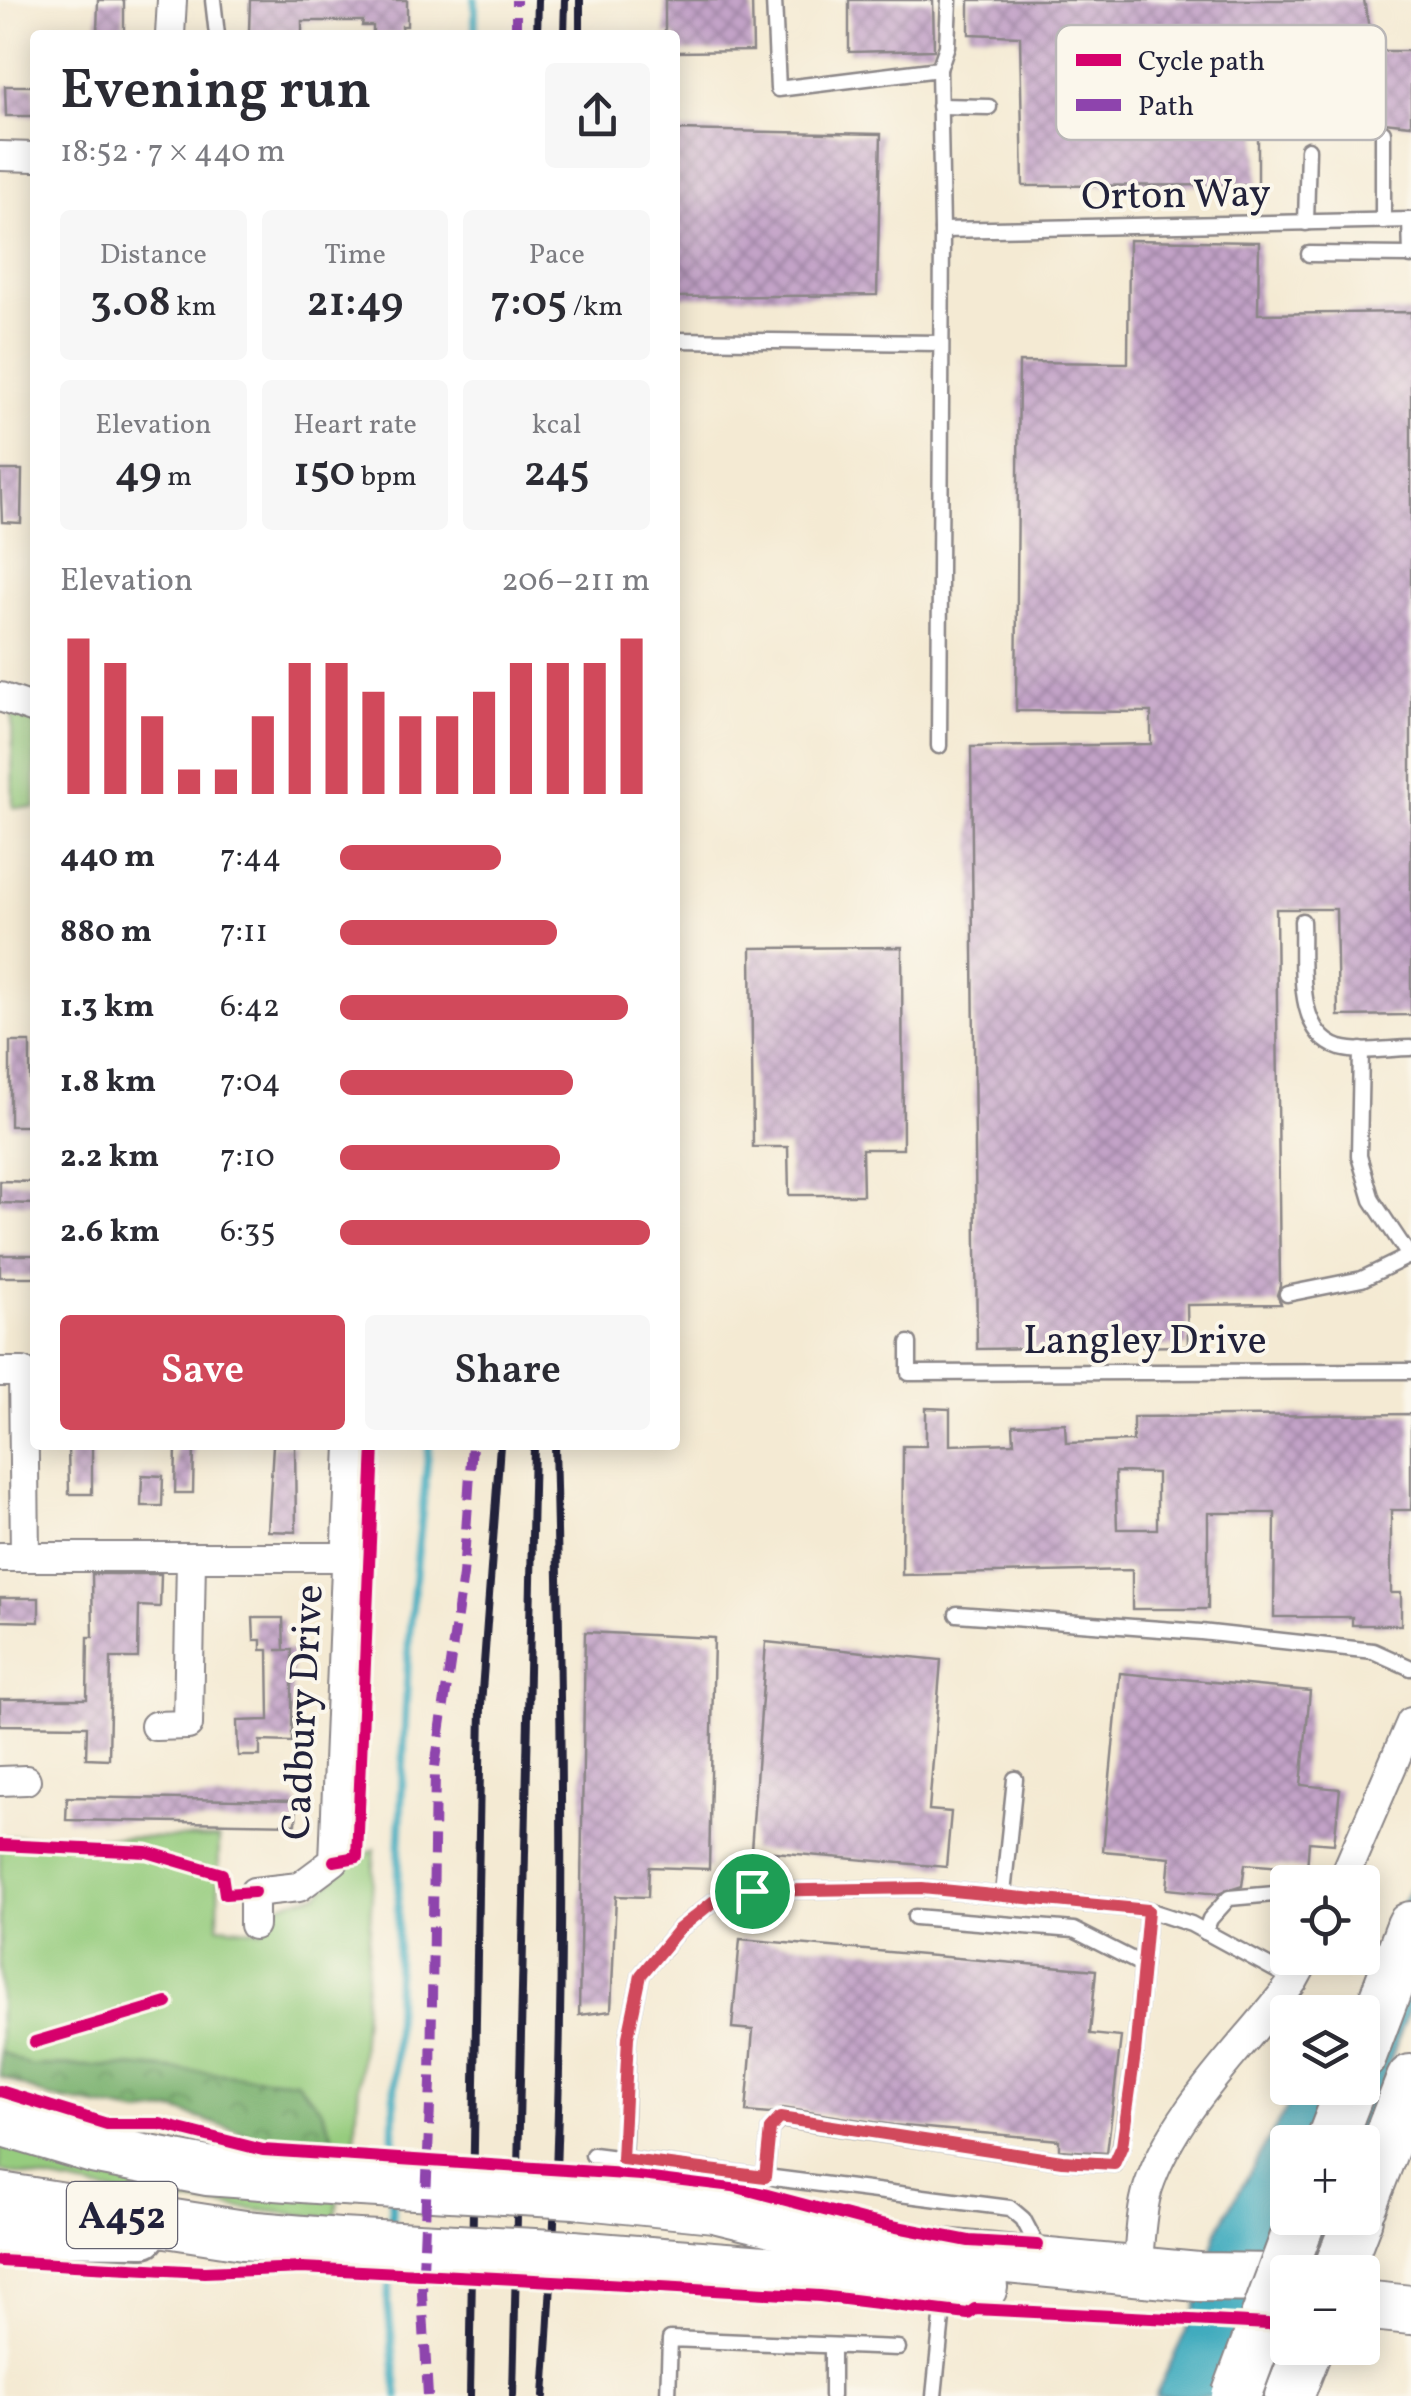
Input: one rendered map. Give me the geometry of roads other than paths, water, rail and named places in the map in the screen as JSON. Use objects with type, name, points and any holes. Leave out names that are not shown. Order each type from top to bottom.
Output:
[{"type":"highway","points":[[1380,2008],[1411,1926]]},
{"type":"highway","points":[[1380,2159],[1411,2079]]},
{"type":"highway","name":"A452","points":[[0,2121],[97,2150],[207,2172],[343,2181],[584,2174],[714,2208],[866,2241],[1136,2273],[1196,2289],[1270,2280]]},
{"type":"highway","name":"A452","points":[[0,2197],[244,2235],[339,2243],[946,2283],[1196,2289],[1270,2299]]},
{"type":"highway","points":[[1236,2396],[1296,2235]]},
{"type":"highway","points":[[1380,2280],[1411,2281]]},
{"type":"highway","points":[[1380,2307],[1411,2310]]},
{"type":"highway","points":[[1289,2396],[1301,2365]]},
{"type":"main road","points":[[0,2234],[244,2235]]},
{"type":"street","points":[[170,30],[172,0]]},
{"type":"street","points":[[0,156],[30,156]]},
{"type":"street","points":[[0,696],[30,708]]},
{"type":"street","points":[[0,1372],[23,1372],[12,1557],[350,1557]]},
{"type":"street","name":"Cadbury Drive","points":[[254,1926],[254,1892],[299,1887],[334,1861],[352,1450]]},
{"type":"street","points":[[155,1726],[188,1726],[191,1558]]},
{"type":"street","points":[[1349,1865],[1411,1722]]},
{"type":"street","points":[[1136,2273],[1147,2192],[1165,2150],[1190,2109],[1295,1975]]},
{"type":"lane","points":[[213,0],[216,30]]},
{"type":"lane","points":[[774,0],[778,89],[938,70]]},
{"type":"lane","points":[[938,746],[942,230],[938,70],[947,46],[949,0]]},
{"type":"lane","points":[[939,106],[989,107]]},
{"type":"lane","points":[[1383,140],[1383,221]]},
{"type":"lane","points":[[1306,223],[1308,149]]},
{"type":"lane","points":[[1309,254],[1410,256],[1411,220]]},
{"type":"lane","name":"Orton Way","points":[[942,230],[1411,220]]},
{"type":"lane","points":[[680,340],[940,343]]},
{"type":"lane","points":[[1302,921],[1306,1005],[1320,1036],[1339,1048],[1411,1048]]},
{"type":"lane","points":[[1287,1294],[1362,1279],[1410,1256],[1372,1200],[1359,1156],[1361,1050]]},
{"type":"lane","name":"Langley Drive","points":[[909,1343],[910,1372],[1411,1371]]},
{"type":"lane","points":[[956,1614],[1201,1632],[1373,1651],[1411,1668]]},
{"type":"lane","points":[[1003,1894],[1015,1779]]},
{"type":"lane","points":[[622,2159],[628,2037],[641,1975],[678,1930],[714,1901],[752,1891],[922,1888],[1003,1894],[1148,1910],[1270,1957]]},
{"type":"lane","points":[[1205,1932],[1210,1919],[1229,1898],[1270,1894]]},
{"type":"lane","points":[[765,2177],[770,2129],[780,2118],[1062,2161],[1114,2164],[1122,2146],[1135,2054],[1148,1910]]},
{"type":"lane","points":[[914,1916],[1074,1930],[1142,1965]]},
{"type":"lane","points":[[584,2174],[622,2159],[1010,2208],[1024,2219],[1044,2261]]},
{"type":"lane","points":[[935,2396],[946,2283]]},
{"type":"lane","points":[[668,2396],[670,2338],[898,2348]]},
{"type":"lane","points":[[832,2346],[832,2396]]},
{"type":"water","points":[[1411,1886],[1411,2003],[1380,2089],[1380,1995],[1359,1995],[1369,1975],[1380,1975],[1380,1951]]},
{"type":"water","points":[[1288,2105],[1374,2105],[1367,2125],[1277,2125]]},
{"type":"water","points":[[1270,2137],[1270,2235],[1325,2235],[1316,2255],[1270,2255],[1270,2353],[1250,2396],[1155,2396],[1193,2316],[1218,2228]]},
{"type":"waterway","points":[[475,0],[475,30]]},
{"type":"waterway","points":[[393,2169],[399,1854],[409,1637],[428,1450]]},
{"type":"waterway","points":[[391,2229],[392,2198]]},
{"type":"waterway","points":[[390,2263],[388,2304],[398,2396]]},
{"type":"railway","points":[[537,30],[538,0]]},
{"type":"railway","points":[[564,30],[565,0]]},
{"type":"railway","points":[[580,0],[580,30]]},
{"type":"railway","points":[[470,2396],[481,1705],[500,1450]]},
{"type":"railway","points":[[513,2396],[534,1450]]},
{"type":"railway","points":[[544,2396],[560,2039],[555,1450]]}]
